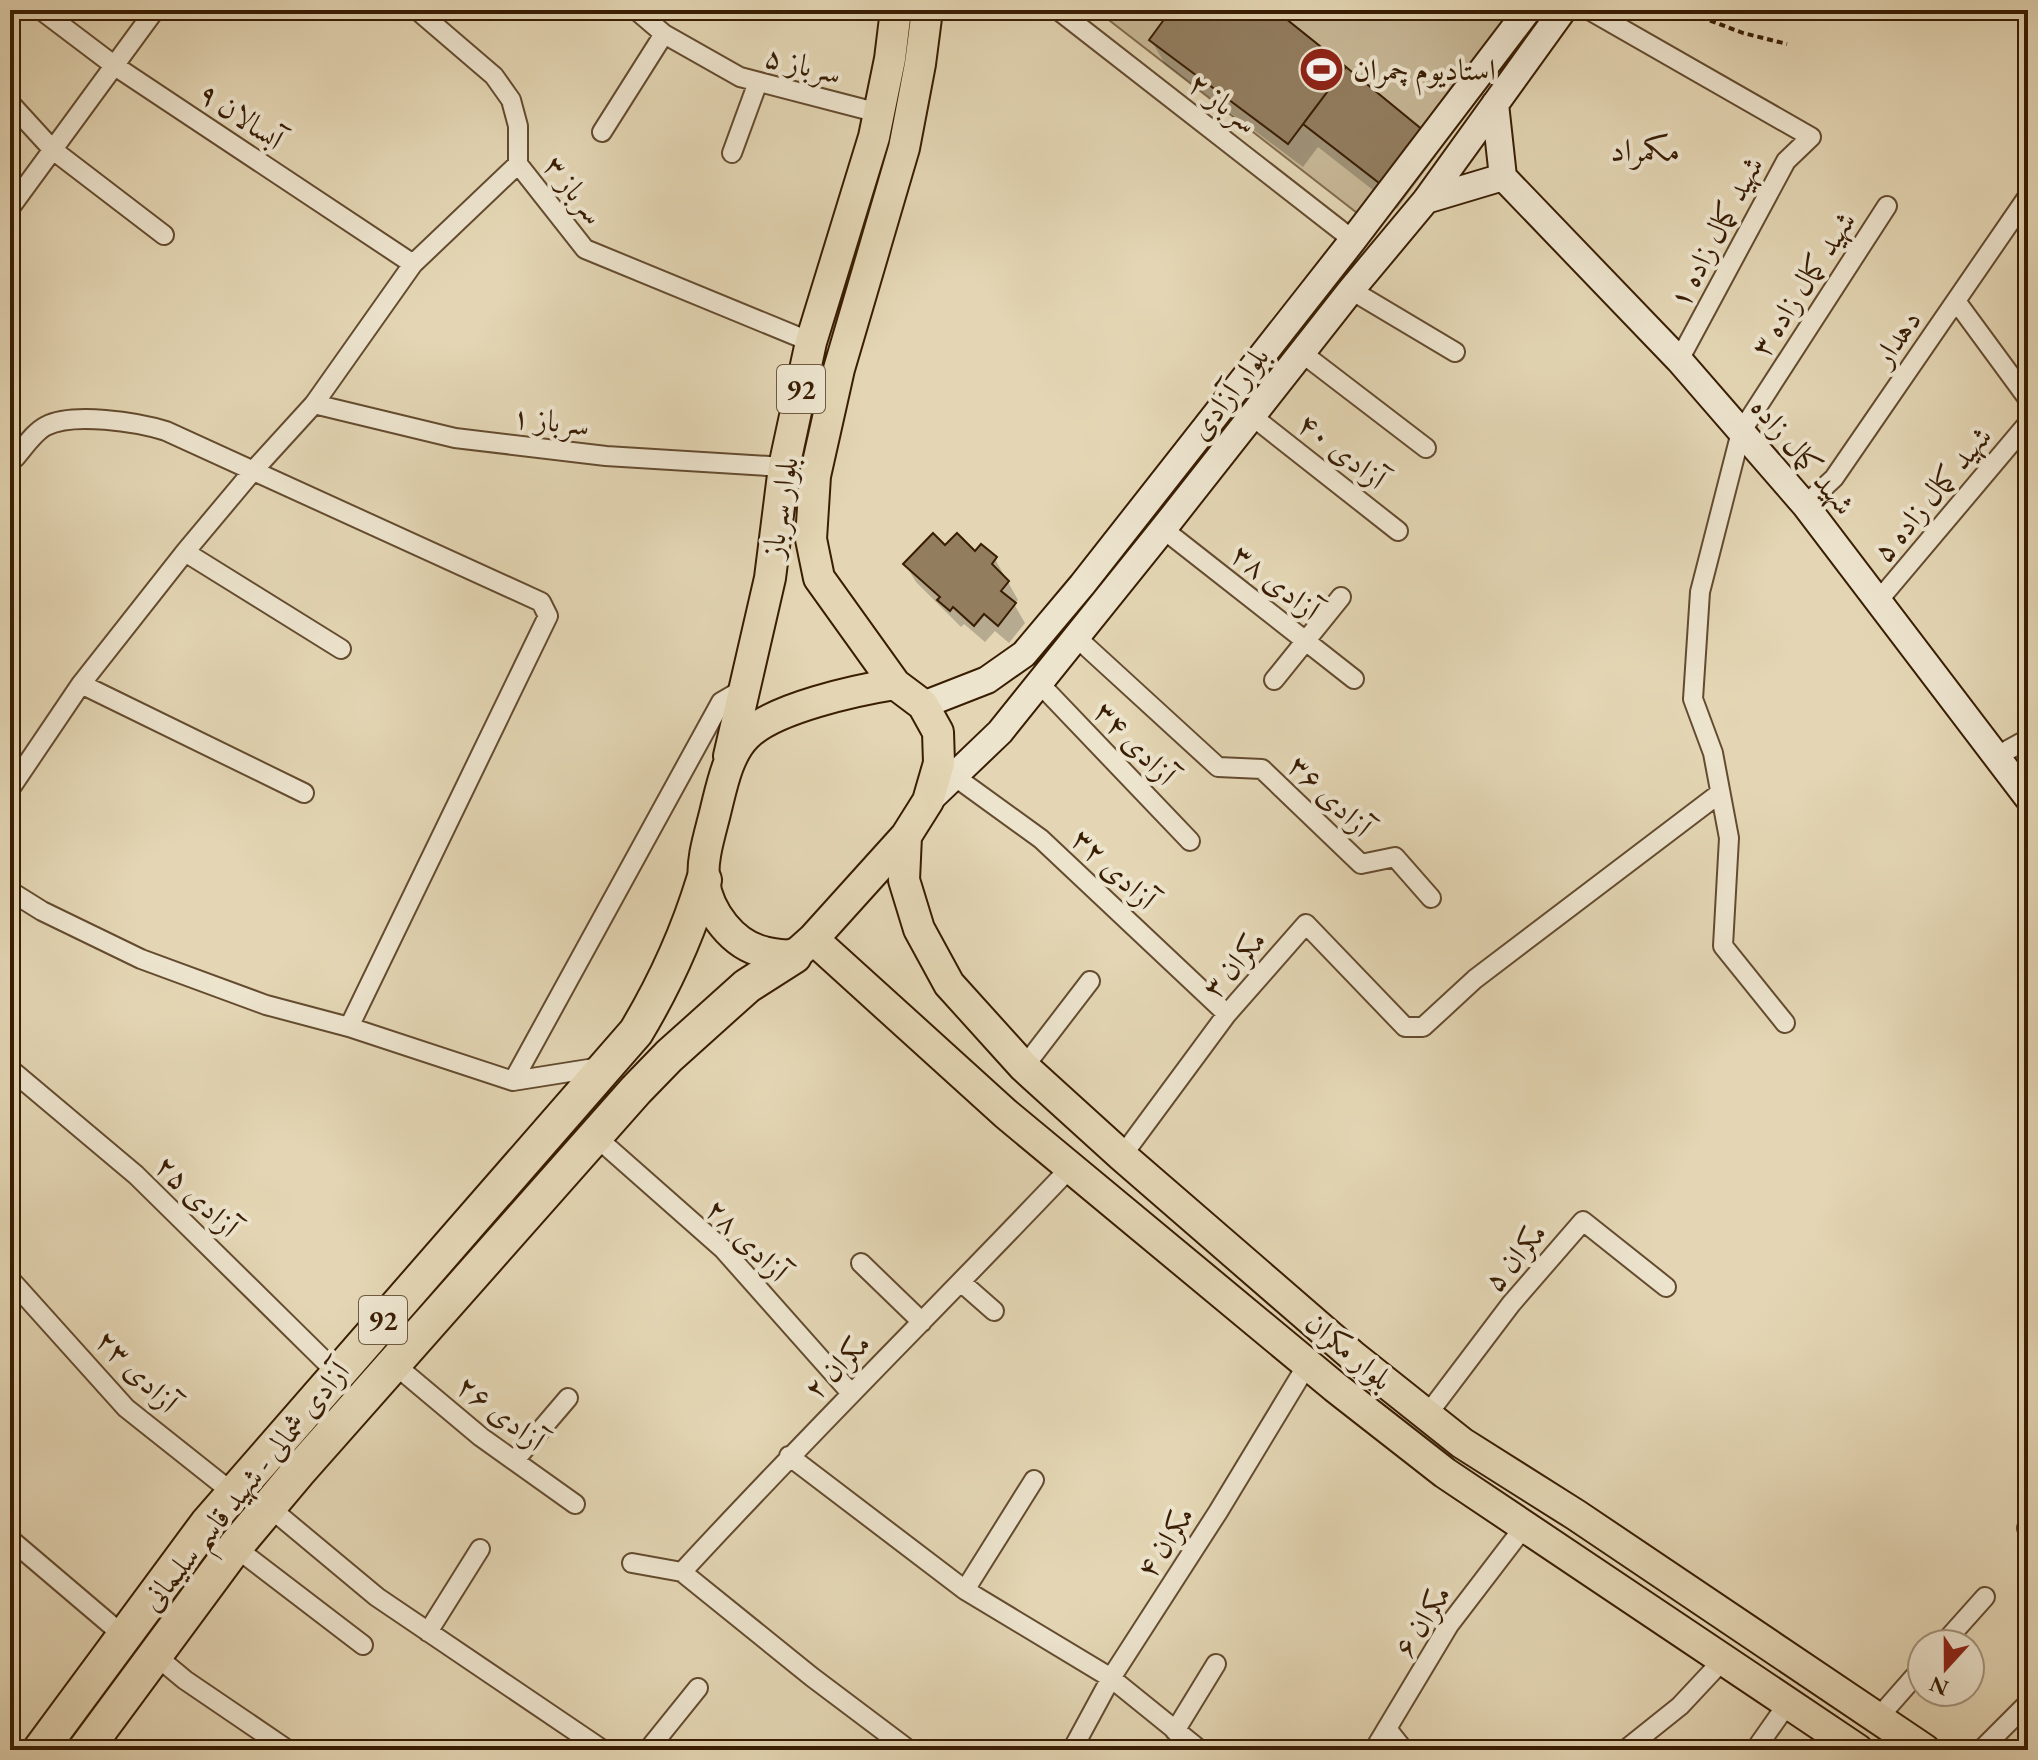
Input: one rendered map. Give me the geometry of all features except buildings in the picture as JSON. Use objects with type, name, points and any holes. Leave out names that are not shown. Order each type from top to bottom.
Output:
[{"type":"highway","name":"آزادی شمالی - شهید قاسم سلیمانی","points":[[40,1750],[233,1493],[636,1032],[665,984],[689,929],[704,880]]},
{"type":"highway","name":"آزادی شمالی - شهید قاسم سلیمانی","points":[[85,1750],[235,1547],[595,1136],[669,1056],[711,1017],[747,986],[804,948]]},
{"type":"main road","name":"بلوار سرباز","points":[[725,773],[770,578],[784,467],[811,342],[879,113],[896,10]]},
{"type":"main road","name":"بلوار سرباز","points":[[895,684],[819,578],[811,539],[815,476],[839,369],[904,148],[927,10]]},
{"type":"main road","name":"بلوار آزادی","points":[[923,705],[987,680],[1024,654],[1082,585],[1353,240],[1528,10]]},
{"type":"main road","name":"بلوار آزادی","points":[[928,801],[1000,732],[1163,529],[1426,200],[1563,10]]},
{"type":"main road","points":[[1426,200],[1503,177],[1495,104]]},
{"type":"main road","name":"شهید کمال زاده","points":[[1503,177],[1679,360],[1805,505],[2028,798]]},
{"type":"main road","name":"92","points":[[895,684],[923,705],[938,732],[939,763],[928,801],[906,836],[804,948],[761,952],[736,937],[714,914],[704,880],[708,844],[725,773],[745,736],[771,718],[866,688],[895,684]]},
{"type":"main road","name":"بلوار مکران","points":[[906,836],[904,880],[919,929],[949,984],[1024,1067],[1122,1156],[1354,1357],[1462,1443],[1576,1515],[1925,1750]]},
{"type":"main road","name":"بلوار مکران","points":[[804,948],[962,1073],[1307,1365],[1445,1473],[1858,1750]]},
{"type":"main road","points":[[962,1073],[961,1058],[971,1042],[979,1039],[1001,1041]]},
{"type":"street","name":"آبسالان ۹","points":[[41,10],[115,66],[413,264]]},
{"type":"street","points":[[10,208],[155,10]]},
{"type":"street","name":"سرباز ۳","points":[[417,10],[494,76],[511,100],[518,126],[518,164],[585,249],[811,342]]},
{"type":"street","name":"سرباز ۵","points":[[636,10],[664,34],[740,77],[879,113]]},
{"type":"street","name":"سرباز ۲","points":[[1058,10],[1353,240]]},
{"type":"street","name":"شهید کمال زاده ۱","points":[[1589,10],[1811,137],[1786,161],[1679,360]]},
{"type":"street","points":[[602,132],[664,34]]},
{"type":"street","points":[[732,153],[758,82]]},
{"type":"street","points":[[10,103],[53,150],[164,235]]},
{"type":"street","points":[[10,789],[81,684],[185,552],[314,404],[413,264],[518,164]]},
{"type":"street","name":"دهدار","points":[[1805,505],[1834,478],[2028,196]]},
{"type":"street","name":"شهید کمال زاده ۳","points":[[1785,1023],[1723,946],[1729,838],[1713,753],[1693,699],[1700,592],[1741,432],[1887,206]]},
{"type":"street","points":[[1351,290],[1455,352]]},
{"type":"street","points":[[1956,301],[2028,399]]},
{"type":"street","points":[[1302,353],[1426,448]]},
{"type":"street","name":"سرباز ۱","points":[[314,404],[455,438],[606,456],[784,467]]},
{"type":"street","name":"آزادی ۴۰","points":[[1252,416],[1398,531]]},
{"type":"street","points":[[15,458],[43,427],[65,419],[149,425],[541,602],[548,616],[349,1027]]},
{"type":"street","name":"شهید کمال زاده ۵","points":[[1878,601],[2028,423]]},
{"type":"street","name":"آزادی ۳۸","points":[[1163,529],[1354,679]]},
{"type":"street","points":[[185,552],[341,649]]},
{"type":"street","points":[[1274,680],[1341,597]]},
{"type":"street","name":"آزادی ۳۶","points":[[1076,637],[1218,767],[1262,769],[1361,864],[1395,857],[1431,898]]},
{"type":"street","name":"آزادی ۳۴","points":[[1039,683],[1190,841]]},
{"type":"street","points":[[81,684],[304,793]]},
{"type":"street","points":[[513,1081],[721,702],[745,688]]},
{"type":"street","points":[[1997,756],[2028,739]]},
{"type":"street","name":"آزادی ۳۲","points":[[954,776],[1041,839],[1227,1014]]},
{"type":"street","name":"مکران ۳","points":[[1122,1156],[1227,1014],[1306,924],[1405,1027],[1423,1027],[1475,979],[1720,793]]},
{"type":"street","points":[[10,891],[42,911],[141,959],[266,1005],[349,1027],[513,1081],[608,1066]]},
{"type":"street","points":[[1024,1067],[1090,981]]},
{"type":"street","name":"آزادی ۲۵","points":[[10,1069],[136,1175],[337,1373]]},
{"type":"street","name":"آزادی ۲۸","points":[[595,1136],[723,1249],[850,1392]]},
{"type":"street","name":"مکران ۲","points":[[682,1572],[850,1392],[1071,1167]]},
{"type":"street","name":"مکران ۵","points":[[1427,1415],[1511,1304],[1583,1221],[1666,1287]]},
{"type":"street","points":[[861,1263],[922,1322]]},
{"type":"street","name":"آزادی ۲۳","points":[[10,1279],[126,1408],[233,1493]]},
{"type":"street","points":[[961,1282],[994,1311]]},
{"type":"street","name":"آزادی ۲۶","points":[[394,1364],[481,1437],[575,1504]]},
{"type":"street","name":"مکران ۴","points":[[1072,1750],[1111,1678],[1218,1512],[1307,1365]]},
{"type":"street","points":[[515,1460],[568,1398]]},
{"type":"street","points":[[789,1456],[965,1590],[1111,1678],[1200,1750]]},
{"type":"street","points":[[965,1590],[1034,1480]]},
{"type":"street","points":[[269,1507],[377,1597],[603,1750]]},
{"type":"street","name":"مکران ۶","points":[[1374,1750],[1449,1625],[1524,1527]]},
{"type":"street","points":[[10,1539],[124,1636]]},
{"type":"street","points":[[235,1547],[363,1645]]},
{"type":"street","points":[[428,1632],[480,1549]]},
{"type":"street","points":[[632,1563],[682,1572],[812,1677],[909,1750]]},
{"type":"street","points":[[1957,1628],[1985,1597]]},
{"type":"street","points":[[155,1655],[185,1680],[288,1750]]},
{"type":"street","points":[[1625,1750],[1680,1706],[1723,1660]]},
{"type":"street","points":[[1175,1731],[1216,1664]]},
{"type":"street","points":[[1878,1718],[1906,1686]]},
{"type":"street","points":[[648,1750],[698,1688]]},
{"type":"street","points":[[1755,1750],[1788,1703]]},
{"type":"street","points":[[1981,1750],[2028,1703]]},
{"type":"street","points":[[1388,1730],[1404,1750]]},
{"type":"path","points":[[1682,10],[1743,33],[1787,44]]},
{"type":"shaded area","name":"استادیوم چمران","points":[[1096,10],[1515,10],[1361,216]]},
{"type":"place","name":"استادیوم چمران","points":[[1322,70]]},
{"type":"district","name":"مکمراد","points":[[1645,150]]}]
